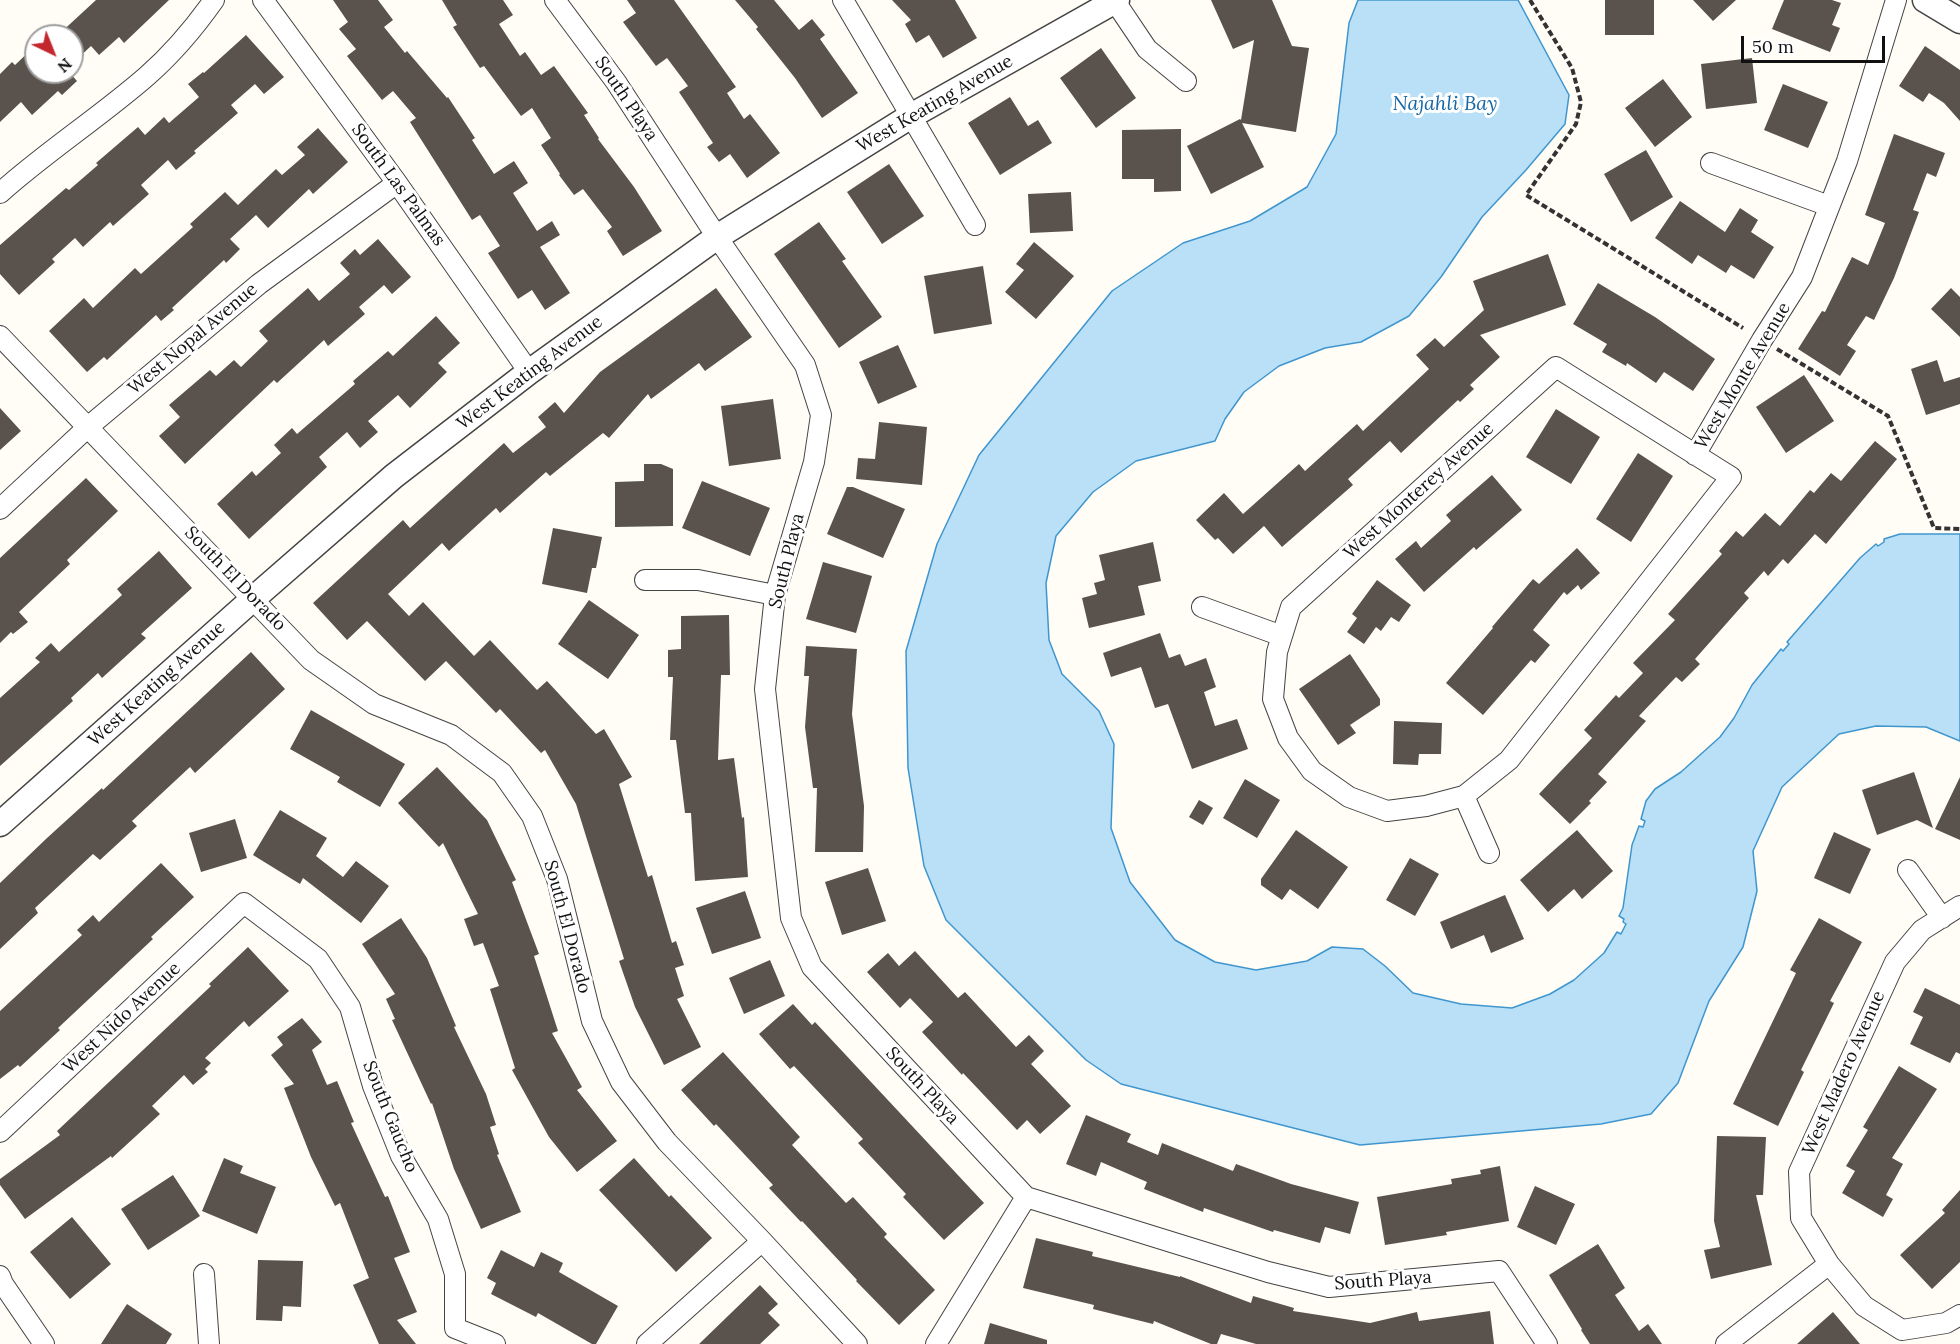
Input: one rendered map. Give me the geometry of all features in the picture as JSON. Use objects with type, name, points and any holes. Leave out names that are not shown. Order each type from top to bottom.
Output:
[{"type":"street","points":[[0,193],[28,168],[148,75],[199,21],[214,0]]},
{"type":"street","name":"South Las Palmas","points":[[263,0],[397,183],[529,372]]},
{"type":"street","name":"South Playa","points":[[555,0],[616,82],[717,237],[805,365],[830,417],[814,462],[775,595],[765,689],[791,918],[812,967],[1026,1197],[1268,1272],[1329,1287],[1499,1271],[1547,1344]]},
{"type":"street","points":[[843,0],[975,225]]},
{"type":"street","points":[[1115,0],[1147,49],[1186,81]]},
{"type":"street","name":"West Keating Avenue","points":[[0,824],[394,476],[529,372],[717,237],[911,116],[1115,0]]},
{"type":"street","name":"West Monte Avenue","points":[[1312,771],[1349,797],[1387,811],[1426,806],[1464,796],[1509,760],[1731,477],[1695,455],[1762,340],[1802,277],[1847,161],[1896,0]]},
{"type":"street","points":[[1924,0],[1960,21]]},
{"type":"street","points":[[1711,164],[1830,206]]},
{"type":"street","name":"West Nopal Avenue","points":[[0,509],[88,427],[259,284],[397,183]]},
{"type":"street","name":"South El Dorado","points":[[0,336],[254,598],[311,660],[374,704],[451,735],[501,772],[532,816],[557,879],[592,1021],[621,1082],[668,1142],[857,1344]]},
{"type":"street","name":"West Monterey Avenue","points":[[1312,771],[1288,738],[1273,699],[1276,652],[1291,607],[1556,367],[1695,455]]},
{"type":"street","points":[[645,580],[698,580],[775,595]]},
{"type":"street","points":[[1202,607],[1282,636]]},
{"type":"street","points":[[1464,796],[1489,853]]},
{"type":"street","points":[[1908,870],[1942,918]]},
{"type":"street","name":"West Nido Avenue","points":[[0,1132],[244,903]]},
{"type":"street","name":"South Gaucho","points":[[244,903],[318,959],[350,1007],[373,1086],[401,1156],[438,1219],[455,1274],[455,1328],[495,1344]]},
{"type":"street","name":"West Madero Avenue","points":[[1960,906],[1922,930],[1895,962],[1799,1172],[1801,1218],[1828,1264],[1864,1306],[1902,1330],[1946,1323],[1960,1316]]},
{"type":"street","points":[[936,1344],[1026,1197]]},
{"type":"street","points":[[647,1344],[762,1241]]},
{"type":"street","points":[[1726,1344],[1828,1264]]},
{"type":"street","points":[[204,1274],[209,1344]]},
{"type":"street","points":[[0,1276],[3,1284],[44,1344]]},
{"type":"path","points":[[1530,0],[1572,68],[1581,102],[1576,124],[1526,195],[1743,328]]},
{"type":"path","points":[[1777,348],[1888,416],[1934,528],[1960,529]]},
{"type":"water","name":"Najahli Bay","points":[[1358,0],[1518,0],[1569,95],[1565,124],[1482,217],[1441,277],[1409,316],[1361,342],[1325,348],[1279,366],[1244,392],[1225,419],[1215,441],[1136,461],[1093,492],[1056,536],[1046,583],[1049,640],[1062,674],[1099,711],[1114,744],[1111,828],[1130,882],[1175,940],[1215,962],[1256,970],[1307,961],[1332,947],[1363,949],[1413,993],[1461,1004],[1512,1008],[1550,994],[1574,980],[1604,953],[1617,932],[1621,934],[1626,924],[1619,916],[1623,908],[1632,845],[1639,826],[1643,827],[1645,821],[1641,819],[1646,801],[1655,789],[1681,772],[1720,737],[1734,718],[1752,685],[1860,558],[1876,544],[1878,546],[1884,542],[1884,539],[1900,534],[1960,534],[1960,741],[1926,727],[1876,726],[1839,734],[1782,787],[1753,851],[1757,891],[1743,947],[1709,1001],[1678,1083],[1651,1114],[1601,1124],[1360,1145],[1121,1084],[1086,1060],[946,920],[924,866],[908,768],[906,651],[937,544],[979,455],[1112,291],[1183,243],[1250,221],[1307,187],[1336,134],[1349,23]]},
{"type":"building","points":[[96,0],[169,0],[124,43],[119,37],[99,55],[91,46],[84,53],[84,24],[70,24]]},
{"type":"building","points":[[333,0],[378,0],[393,20],[384,27],[405,53],[407,51],[448,97],[475,138],[472,140],[494,174],[514,161],[528,183],[513,193],[537,231],[552,221],[560,235],[540,247],[570,293],[545,310],[532,290],[518,299],[488,253],[500,246],[480,215],[472,220],[410,122],[416,118],[393,91],[382,100],[347,56],[356,49],[339,29],[348,22]]},
{"type":"building","points":[[442,0],[503,0],[513,15],[499,24],[520,56],[525,52],[541,75],[554,66],[588,113],[584,115],[598,139],[634,187],[662,231],[623,256],[607,231],[612,227],[583,189],[574,195],[559,175],[541,145],[551,138],[532,108],[521,116],[484,66],[480,68],[453,27],[457,25]]},
{"type":"building","points":[[627,0],[674,0],[736,87],[727,93],[744,119],[750,114],[780,153],[747,178],[730,154],[719,162],[707,147],[713,143],[679,92],[688,86],[667,58],[656,66],[623,22],[636,13]]},
{"type":"building","points":[[735,0],[774,0],[799,30],[812,19],[825,35],[820,39],[858,93],[822,118],[795,78],[756,29],[758,27]]},
{"type":"building","points":[[892,0],[955,0],[977,38],[943,58],[929,35],[916,43],[905,24],[911,20]]},
{"type":"building","points":[[1211,0],[1272,0],[1292,46],[1309,48],[1296,132],[1242,123],[1264,167],[1211,194],[1187,146],[1241,120],[1254,40],[1233,49]]},
{"type":"building","points":[[1605,0],[1654,0],[1654,35],[1605,35]]},
{"type":"building","points":[[1693,0],[1736,0],[1713,21]]},
{"type":"building","points":[[1784,0],[1832,0],[1841,3],[1832,25],[1840,28],[1830,52],[1772,29]]},
{"type":"building","points":[[246,35],[284,77],[264,94],[255,84],[231,105],[238,113],[194,151],[196,153],[176,170],[168,160],[141,185],[149,194],[113,226],[110,222],[83,247],[75,238],[52,259],[55,262],[19,295],[0,274],[0,245],[66,188],[69,190],[138,127],[145,135],[164,117],[169,123],[199,97],[188,84],[204,73]]},
{"type":"building","points":[[1925,46],[1960,70],[1960,121],[1944,103],[1929,93],[1923,102],[1899,86]]},
{"type":"building","points":[[1101,48],[1136,98],[1096,128],[1060,78]]},
{"type":"building","points":[[24,56],[24,84],[74,84],[62,95],[58,91],[32,115],[21,102],[0,122],[0,74],[12,62],[15,65]]},
{"type":"building","points":[[1752,58],[1757,103],[1706,109],[1701,64]]},
{"type":"building","points":[[1663,79],[1692,117],[1655,147],[1625,108]]},
{"type":"building","points":[[1783,84],[1828,102],[1808,148],[1764,130]]},
{"type":"building","points":[[1010,97],[1028,126],[1038,120],[1052,143],[1000,175],[968,123]]},
{"type":"building","points":[[318,128],[348,162],[313,194],[309,189],[268,228],[256,215],[230,239],[240,249],[226,263],[224,260],[161,321],[156,315],[107,360],[104,357],[87,372],[49,331],[84,298],[93,308],[135,268],[141,274],[193,227],[190,224],[225,192],[238,205],[276,169],[282,175],[305,155],[297,147]]},
{"type":"building","points":[[1181,129],[1181,191],[1154,192],[1154,179],[1122,179],[1122,130]]},
{"type":"building","points":[[1894,134],[1945,153],[1936,177],[1927,173],[1913,210],[1919,212],[1894,278],[1874,320],[1866,316],[1847,345],[1856,351],[1840,376],[1798,349],[1822,311],[1825,312],[1852,257],[1868,265],[1885,223],[1865,215]]},
{"type":"building","points":[[1646,150],[1673,197],[1631,222],[1604,174]]},
{"type":"building","points":[[889,164],[924,216],[882,244],[847,192]]},
{"type":"building","points":[[1071,192],[1073,231],[1030,233],[1028,194]]},
{"type":"building","points":[[1680,201],[1725,232],[1740,208],[1758,220],[1751,232],[1774,247],[1754,279],[1731,265],[1726,273],[1698,255],[1692,264],[1655,238]]},
{"type":"building","points":[[819,222],[846,259],[842,261],[882,317],[839,348],[774,254]]},
{"type":"building","points":[[378,239],[411,277],[392,294],[384,285],[359,307],[365,314],[328,346],[324,340],[277,383],[274,380],[185,464],[159,436],[180,417],[169,405],[210,370],[216,376],[234,360],[241,367],[268,341],[259,331],[308,288],[319,301],[350,274],[340,263],[355,249],[360,255]]},
{"type":"building","points":[[1034,242],[1074,276],[1036,319],[1005,292],[1024,270],[1016,264]]},
{"type":"building","points":[[1548,254],[1566,305],[1480,335],[1500,357],[1470,385],[1474,389],[1460,402],[1458,400],[1401,453],[1390,441],[1348,479],[1353,485],[1282,547],[1264,526],[1233,554],[1218,538],[1215,540],[1196,520],[1224,493],[1243,514],[1299,464],[1305,471],[1357,424],[1363,431],[1429,369],[1416,355],[1435,338],[1444,347],[1484,310],[1473,281]]},
{"type":"building","points":[[983,266],[992,324],[934,334],[924,276]]},
{"type":"building","points":[[1598,283],[1655,317],[1715,359],[1693,391],[1664,372],[1656,383],[1627,363],[1626,366],[1602,352],[1607,344],[1573,324]]},
{"type":"building","points":[[716,288],[752,337],[705,371],[699,363],[651,399],[648,394],[609,438],[603,433],[550,476],[546,472],[500,513],[496,508],[449,551],[442,543],[388,594],[409,616],[423,602],[474,656],[490,640],[537,690],[547,681],[596,734],[604,729],[632,777],[619,784],[648,877],[652,875],[672,943],[676,941],[684,965],[675,968],[684,996],[677,999],[701,1047],[664,1065],[635,1007],[619,961],[624,959],[576,804],[545,750],[541,753],[500,709],[496,713],[446,661],[425,681],[367,621],[347,640],[313,603],[403,520],[410,528],[504,443],[513,453],[546,427],[538,417],[555,402],[564,413],[600,372]]},
{"type":"building","points":[[1951,288],[1960,297],[1960,337],[1931,309]]},
{"type":"building","points":[[436,316],[460,343],[438,363],[447,372],[410,408],[398,395],[368,421],[378,432],[360,448],[347,432],[319,457],[327,467],[249,539],[217,504],[252,471],[256,476],[281,453],[274,445],[292,428],[297,434],[355,384],[353,381],[388,351],[393,356]]},
{"type":"building","points":[[898,345],[917,387],[878,404],[859,362]]},
{"type":"building","points":[[1937,360],[1944,382],[1960,377],[1960,404],[1926,415],[1911,369]]},
{"type":"building","points":[[1804,375],[1834,421],[1786,453],[1756,407]]},
{"type":"building","points":[[773,399],[781,459],[729,466],[721,406]]},
{"type":"building","points":[[0,408],[21,431],[0,450]]},
{"type":"building","points":[[1556,409],[1600,437],[1571,484],[1526,457]]},
{"type":"building","points":[[879,422],[927,427],[922,485],[856,479],[858,458],[875,459]]},
{"type":"building","points":[[1875,441],[1897,459],[1826,544],[1815,534],[1788,564],[1783,559],[1768,576],[1764,571],[1744,593],[1749,598],[1695,659],[1700,664],[1682,682],[1676,677],[1639,716],[1646,721],[1598,774],[1607,782],[1589,801],[1591,803],[1570,824],[1539,794],[1592,738],[1584,730],[1616,695],[1619,698],[1643,673],[1633,663],[1675,620],[1668,614],[1722,554],[1719,551],[1736,531],[1743,537],[1765,513],[1780,526],[1810,490],[1814,493],[1831,473],[1841,481]]},
{"type":"building","points":[[1638,453],[1673,476],[1631,542],[1596,519]]},
{"type":"building","points":[[644,464],[661,464],[673,469],[673,526],[615,527],[615,482],[644,481]]},
{"type":"building","points":[[1492,475],[1522,510],[1476,550],[1474,547],[1424,592],[1395,559],[1416,541],[1421,548],[1451,521],[1446,515]]},
{"type":"building","points":[[86,478],[118,511],[67,560],[70,564],[19,612],[28,622],[13,634],[11,632],[0,643],[0,558]]},
{"type":"building","points":[[702,481],[770,508],[750,556],[682,528]]},
{"type":"building","points":[[847,487],[853,487],[905,509],[883,558],[827,534]]},
{"type":"building","points":[[553,528],[602,537],[596,568],[592,568],[587,593],[542,584]]},
{"type":"building","points":[[1153,542],[1161,581],[1138,586],[1145,615],[1089,628],[1082,598],[1097,594],[1094,583],[1105,580],[1099,555]]},
{"type":"building","points":[[1577,548],[1600,573],[1581,590],[1578,585],[1567,595],[1564,592],[1533,630],[1550,645],[1535,663],[1531,660],[1483,715],[1446,683],[1533,579],[1539,584]]},
{"type":"building","points":[[159,551],[192,588],[141,634],[146,638],[102,678],[98,673],[71,698],[73,701],[0,766],[0,698],[40,662],[35,658],[51,643],[59,652],[122,595],[117,589]]},
{"type":"building","points":[[823,562],[872,576],[856,633],[806,619]]},
{"type":"building","points":[[1377,580],[1411,605],[1399,622],[1391,617],[1381,631],[1376,627],[1364,644],[1347,632],[1357,618],[1352,614]]},
{"type":"building","points":[[589,600],[639,635],[608,679],[558,644]]},
{"type":"building","points":[[729,615],[730,675],[721,675],[718,760],[734,758],[742,818],[744,817],[748,877],[695,881],[691,813],[685,813],[676,740],[670,740],[673,677],[668,677],[668,650],[681,649],[681,616]]},
{"type":"building","points":[[1160,633],[1169,658],[1180,654],[1185,666],[1206,658],[1216,687],[1204,692],[1215,726],[1237,719],[1248,749],[1192,769],[1168,704],[1155,708],[1141,667],[1111,677],[1103,653]]},
{"type":"building","points":[[806,646],[857,649],[852,714],[864,806],[863,852],[815,852],[817,788],[813,788],[805,727],[809,676],[804,676]]},
{"type":"building","points":[[251,652],[285,689],[195,773],[190,767],[132,821],[137,826],[100,860],[93,854],[35,908],[38,913],[0,949],[0,883]]},
{"type":"building","points":[[1350,654],[1380,699],[1380,705],[1350,725],[1356,733],[1338,745],[1299,689]]},
{"type":"building","points":[[311,710],[405,764],[380,807],[337,782],[340,777],[290,749]]},
{"type":"building","points":[[1394,721],[1442,723],[1441,754],[1419,754],[1418,765],[1393,764]]},
{"type":"building","points":[[437,767],[487,820],[516,880],[512,882],[539,954],[534,956],[558,1031],[552,1033],[582,1087],[577,1090],[617,1141],[577,1172],[549,1137],[512,1070],[515,1068],[490,989],[499,986],[483,943],[474,946],[464,919],[478,914],[443,843],[439,847],[398,803]]},
{"type":"building","points":[[1914,772],[1933,828],[1917,820],[1877,835],[1862,790]]},
{"type":"building","points":[[1960,777],[1960,840],[1935,829]]},
{"type":"building","points":[[1245,779],[1280,800],[1257,838],[1223,818]]},
{"type":"building","points":[[1199,800],[1213,808],[1203,825],[1189,817]]},
{"type":"building","points":[[280,810],[327,838],[316,856],[343,877],[356,861],[389,886],[361,923],[303,878],[300,884],[253,855]]},
{"type":"building","points":[[235,819],[247,858],[201,872],[189,833]]},
{"type":"building","points":[[1296,830],[1348,867],[1318,909],[1290,889],[1282,900],[1261,885],[1261,879]]},
{"type":"building","points":[[1577,830],[1613,871],[1582,899],[1574,889],[1548,912],[1520,880]]},
{"type":"building","points":[[1834,832],[1871,849],[1850,894],[1814,878]]},
{"type":"building","points":[[1410,858],[1439,874],[1415,916],[1386,900]]},
{"type":"building","points":[[161,863],[194,897],[151,937],[153,939],[58,1028],[60,1030],[20,1067],[18,1065],[0,1079],[0,1011],[82,935],[77,930],[93,915],[99,922]]},
{"type":"building","points":[[868,868],[886,921],[842,935],[825,882]]},
{"type":"building","points":[[745,891],[761,938],[712,954],[696,908]]},
{"type":"building","points":[[1505,895],[1524,939],[1491,953],[1484,935],[1451,949],[1440,922]]},
{"type":"building","points":[[401,918],[427,958],[456,1026],[454,1027],[486,1094],[496,1125],[490,1127],[499,1154],[497,1155],[521,1212],[481,1229],[454,1169],[432,1103],[392,1020],[395,1019],[386,999],[395,994],[362,944]]},
{"type":"building","points":[[1819,918],[1862,942],[1830,1001],[1834,1003],[1801,1070],[1804,1072],[1778,1126],[1733,1104],[1796,973],[1790,970]]},
{"type":"building","points":[[248,947],[289,991],[249,1027],[244,1021],[205,1058],[211,1063],[205,1069],[208,1072],[193,1085],[184,1075],[152,1106],[160,1114],[112,1158],[111,1156],[25,1219],[0,1185],[0,1179],[60,1135],[57,1131],[211,986],[209,984]]},
{"type":"building","points":[[915,951],[958,998],[965,992],[1016,1047],[1029,1035],[1044,1051],[1031,1064],[1071,1106],[1040,1134],[1027,1120],[1017,1130],[922,1032],[933,1022],[910,998],[900,1008],[867,972],[888,953],[899,966]]},
{"type":"building","points":[[770,960],[785,996],[744,1014],[729,978]]},
{"type":"building","points":[[1925,988],[1960,1005],[1960,1054],[1956,1052],[1950,1063],[1910,1044],[1923,1017],[1913,1012]]},
{"type":"building","points":[[793,1004],[812,1025],[815,1022],[984,1203],[944,1240],[903,1197],[906,1194],[858,1143],[863,1139],[794,1066],[790,1069],[759,1034]]},
{"type":"building","points":[[302,1018],[322,1042],[312,1050],[327,1085],[337,1081],[354,1122],[351,1123],[385,1197],[388,1196],[410,1252],[394,1258],[417,1312],[397,1320],[416,1344],[379,1344],[353,1285],[369,1278],[340,1203],[335,1206],[311,1157],[284,1088],[294,1084],[271,1055],[283,1045],[277,1037]]},
{"type":"building","points":[[723,1052],[800,1137],[792,1145],[846,1203],[853,1197],[887,1234],[884,1237],[935,1290],[899,1325],[769,1188],[773,1185],[681,1090]]},
{"type":"building","points":[[1899,1066],[1937,1089],[1892,1158],[1903,1164],[1886,1195],[1893,1199],[1883,1217],[1842,1193],[1855,1171],[1846,1166],[1868,1130],[1863,1127]]},
{"type":"building","points":[[1086,1115],[1131,1134],[1127,1142],[1158,1155],[1162,1143],[1233,1171],[1236,1164],[1291,1184],[1359,1202],[1350,1234],[1325,1227],[1320,1243],[1274,1230],[1273,1232],[1204,1208],[1203,1212],[1144,1189],[1147,1182],[1101,1162],[1096,1176],[1066,1164]]},
{"type":"building","points":[[1717,1136],[1766,1137],[1763,1195],[1756,1195],[1772,1265],[1711,1279],[1704,1250],[1720,1247],[1714,1221]]},
{"type":"building","points":[[224,1158],[243,1166],[240,1173],[276,1187],[257,1234],[202,1211]]},
{"type":"building","points":[[634,1158],[669,1197],[671,1195],[712,1238],[676,1272],[599,1190]]},
{"type":"building","points":[[1500,1166],[1509,1221],[1446,1232],[1447,1235],[1385,1245],[1377,1197],[1452,1184],[1451,1179],[1481,1174],[1480,1170]]},
{"type":"building","points":[[173,1175],[200,1216],[148,1250],[121,1209]]},
{"type":"building","points":[[1535,1186],[1575,1204],[1556,1245],[1517,1227]]},
{"type":"building","points":[[1960,1190],[1960,1262],[1932,1289],[1900,1255],[1945,1213],[1942,1210]]},
{"type":"building","points":[[72,1217],[111,1264],[70,1299],[30,1252]]},
{"type":"building","points":[[1036,1238],[1093,1252],[1092,1256],[1180,1276],[1251,1303],[1253,1296],[1294,1308],[1293,1311],[1370,1323],[1417,1312],[1419,1321],[1490,1311],[1494,1344],[1256,1344],[1221,1334],[1217,1344],[1211,1344],[1154,1321],[1153,1324],[1093,1309],[1094,1305],[1023,1288]]},
{"type":"building","points":[[1598,1244],[1625,1288],[1615,1295],[1639,1331],[1648,1324],[1662,1344],[1590,1344],[1581,1330],[1549,1275]]},
{"type":"building","points":[[501,1250],[534,1267],[541,1252],[563,1263],[559,1272],[618,1306],[596,1344],[592,1344],[538,1313],[536,1317],[491,1294],[496,1283],[487,1278]]},
{"type":"building","points":[[258,1260],[303,1261],[301,1307],[283,1306],[282,1321],[256,1320]]},
{"type":"building","points":[[760,1285],[778,1304],[768,1313],[780,1325],[760,1344],[699,1344]]},
{"type":"building","points":[[127,1304],[172,1334],[166,1344],[101,1344]]},
{"type":"building","points":[[1833,1312],[1860,1344],[1797,1344]]},
{"type":"building","points":[[990,1323],[1047,1340],[1047,1344],[984,1344]]}]
